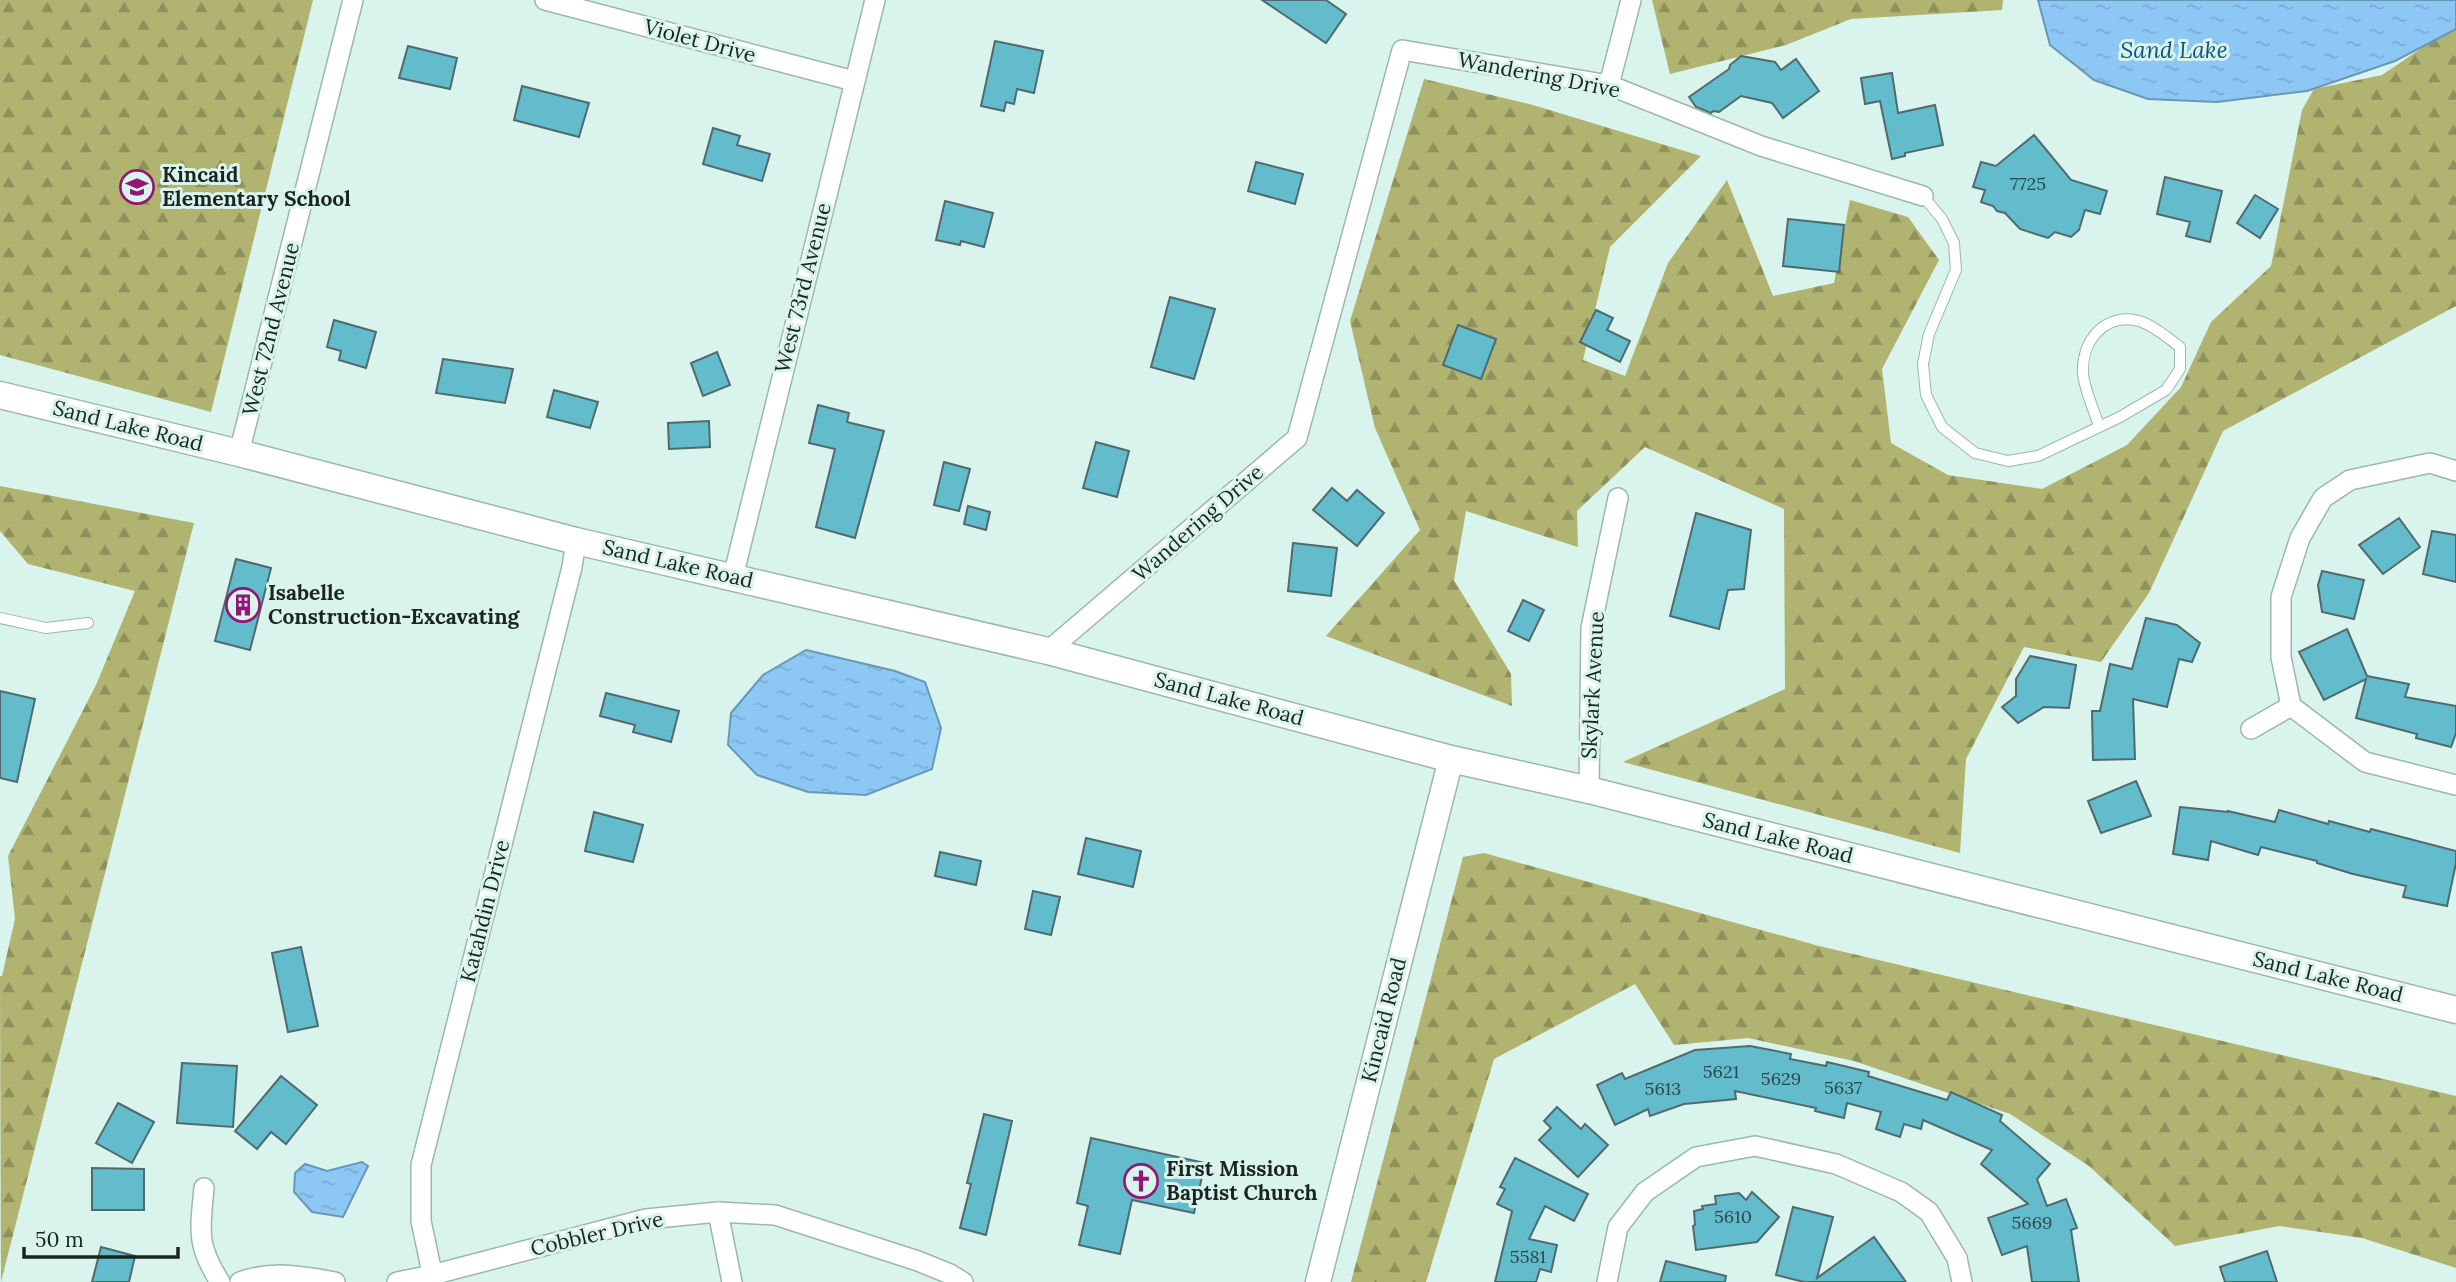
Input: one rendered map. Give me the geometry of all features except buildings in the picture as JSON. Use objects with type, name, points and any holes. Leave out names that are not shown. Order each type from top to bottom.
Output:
[{"type":"main road","name":"Sand Lake Road","points":[[0,396],[239,453],[576,541],[1048,651],[1451,758],[1589,790],[2456,1010]]},
{"type":"street","name":"West 72nd Avenue","points":[[239,453],[353,0]]},
{"type":"street","name":"Violet Drive","points":[[545,0],[854,81]]},
{"type":"street","name":"West 73rd Avenue","points":[[733,577],[875,0]]},
{"type":"street","points":[[1609,85],[1631,0]]},
{"type":"street","name":"Wandering Drive","points":[[1048,651],[1297,438],[1402,50],[1609,85],[1761,146],[1923,196]]},
{"type":"street","points":[[2456,471],[2430,463],[2350,480],[2323,498],[2300,538],[2281,597],[2281,657],[2291,706],[2365,762],[2456,785]]},
{"type":"street","name":"Skylark Avenue","points":[[1589,790],[1591,628],[1618,498]]},
{"type":"street","name":"Katahdin Drive","points":[[433,1279],[421,1221],[421,1165],[576,541]]},
{"type":"street","points":[[2251,729],[2291,706]]},
{"type":"street","name":"Kincaid Road","points":[[1318,1282],[1451,758]]},
{"type":"street","points":[[1607,1282],[1618,1227],[1645,1192],[1696,1157],[1755,1146],[1836,1164],[1902,1192],[1929,1212],[1957,1258],[1962,1282]]},
{"type":"street","points":[[204,1188],[200,1231],[206,1260],[220,1282]]},
{"type":"street","points":[[718,1212],[732,1282]]},
{"type":"street","name":"Cobbler Drive","points":[[397,1282],[433,1279],[646,1219],[718,1212],[775,1215],[918,1261],[963,1282]]},
{"type":"street","points":[[240,1282],[259,1275],[299,1275],[335,1282]]},
{"type":"lane","name":"Wandering Drive","points":[[1923,196],[1942,219],[1954,243],[1956,270],[1929,334],[1923,364],[1926,395],[1942,427],[1975,453],[2008,461],[2039,456],[2120,417],[2166,390],[2180,369],[2180,347],[2139,321],[2115,320],[2098,329],[2084,350],[2083,376],[2098,426]]},
{"type":"lane","points":[[0,618],[46,628],[89,623]]},
{"type":"green space","name":"Kincaid Elementary School","points":[[0,0],[313,0],[211,412],[0,355]]},
{"type":"green space","points":[[1652,0],[2003,0],[2002,10],[1851,19],[1786,45],[1670,74]]},
{"type":"green space","points":[[2456,29],[2456,306],[2223,431],[2149,593],[2101,662],[2024,647],[1966,759],[1960,853],[1623,762],[1785,689],[1784,509],[1645,447],[1577,511],[1578,547],[1466,511],[1454,580],[1511,674],[1512,706],[1326,636],[1420,530],[1375,428],[1350,321],[1424,79],[1533,105],[1701,156],[1610,247],[1583,360],[1625,376],[1668,263],[1727,180],[1773,296],[1834,283],[1850,200],[1908,217],[1939,260],[1882,369],[1891,443],[1948,475],[2042,489],[2127,445],[2181,387],[2211,322],[2271,266],[2302,110],[2314,89],[2382,75],[2438,37]]},
{"type":"green space","points":[[0,486],[194,523],[1,1282],[0,976],[15,919],[8,856],[96,685],[135,591],[28,564],[0,531]]},
{"type":"green space","points":[[1484,853],[1819,946],[2456,1096],[2456,1268],[2362,1238],[2279,1226],[2175,1246],[2089,1166],[2010,1114],[1854,1061],[1748,1038],[1674,1045],[1635,984],[1494,1059],[1426,1282],[1351,1282],[1463,857]]},
{"type":"water","name":"Sand Lake","points":[[2038,0],[2456,0],[2456,29],[2395,61],[2307,91],[2217,102],[2148,99],[2094,80],[2050,45]]},
{"type":"water","points":[[806,650],[895,671],[925,682],[941,728],[932,769],[866,795],[808,792],[757,775],[728,745],[731,713],[763,675]]},
{"type":"water","points":[[362,1162],[368,1166],[343,1217],[312,1212],[294,1192],[295,1173],[305,1164],[327,1171]]},
{"type":"place","name":"Kincaid Elementary School","points":[[137,187]]},
{"type":"place","name":"Isabelle Construction-Excavating","points":[[243,605]]},
{"type":"place","name":"First Mission Baptist Church","points":[[1141,1181]]}]
